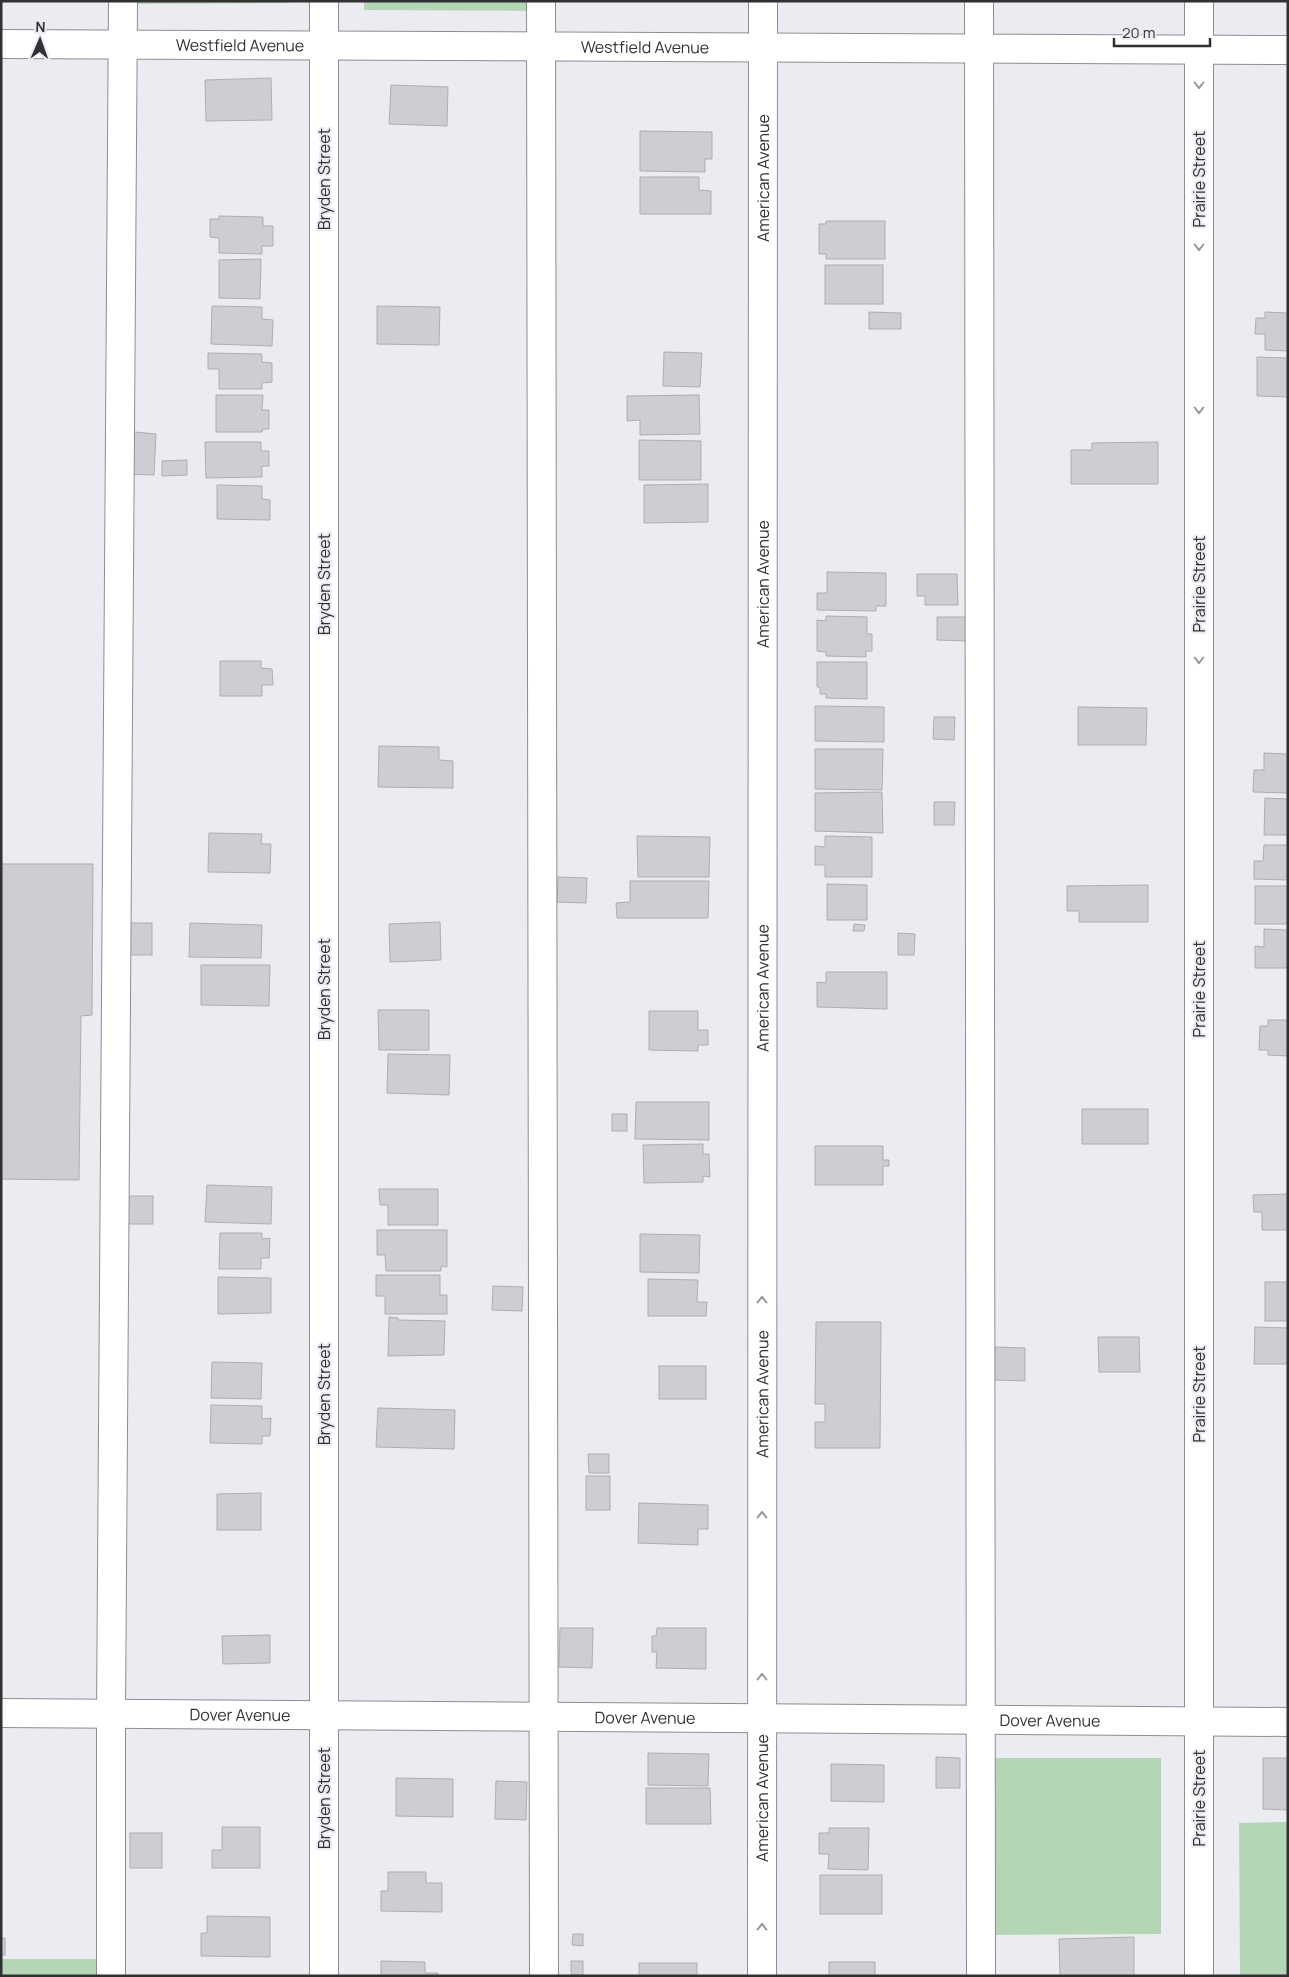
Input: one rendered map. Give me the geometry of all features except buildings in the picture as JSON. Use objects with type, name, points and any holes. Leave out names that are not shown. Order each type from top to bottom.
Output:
[{"type":"street","points":[[111,1976],[111,1714],[123,1]]},
{"type":"street","name":"Bryden Street","points":[[324,1],[324,1976]]},
{"type":"street","points":[[541,1],[544,1976]]},
{"type":"street","name":"American Avenue","points":[[762,1976],[763,1]]},
{"type":"street","points":[[979,1],[981,1976]]},
{"type":"street","name":"Prairie Street","points":[[1199,1],[1199,1976]]},
{"type":"street","name":"Westfield Avenue","points":[[1,44],[1288,50]]},
{"type":"street","name":"Dover Avenue","points":[[1,1713],[1288,1722]]},
{"type":"green space","points":[[131,1],[289,1],[289,3],[131,4]]},
{"type":"green space","points":[[364,1],[536,1],[536,11],[364,10]]},
{"type":"green space","points":[[993,1758],[1161,1758],[1161,1934],[994,1935]]},
{"type":"green space","points":[[1288,1822],[1288,1976],[1240,1976],[1239,1823]]},
{"type":"green space","points":[[1,1959],[101,1959],[101,1976],[1,1976]]}]
